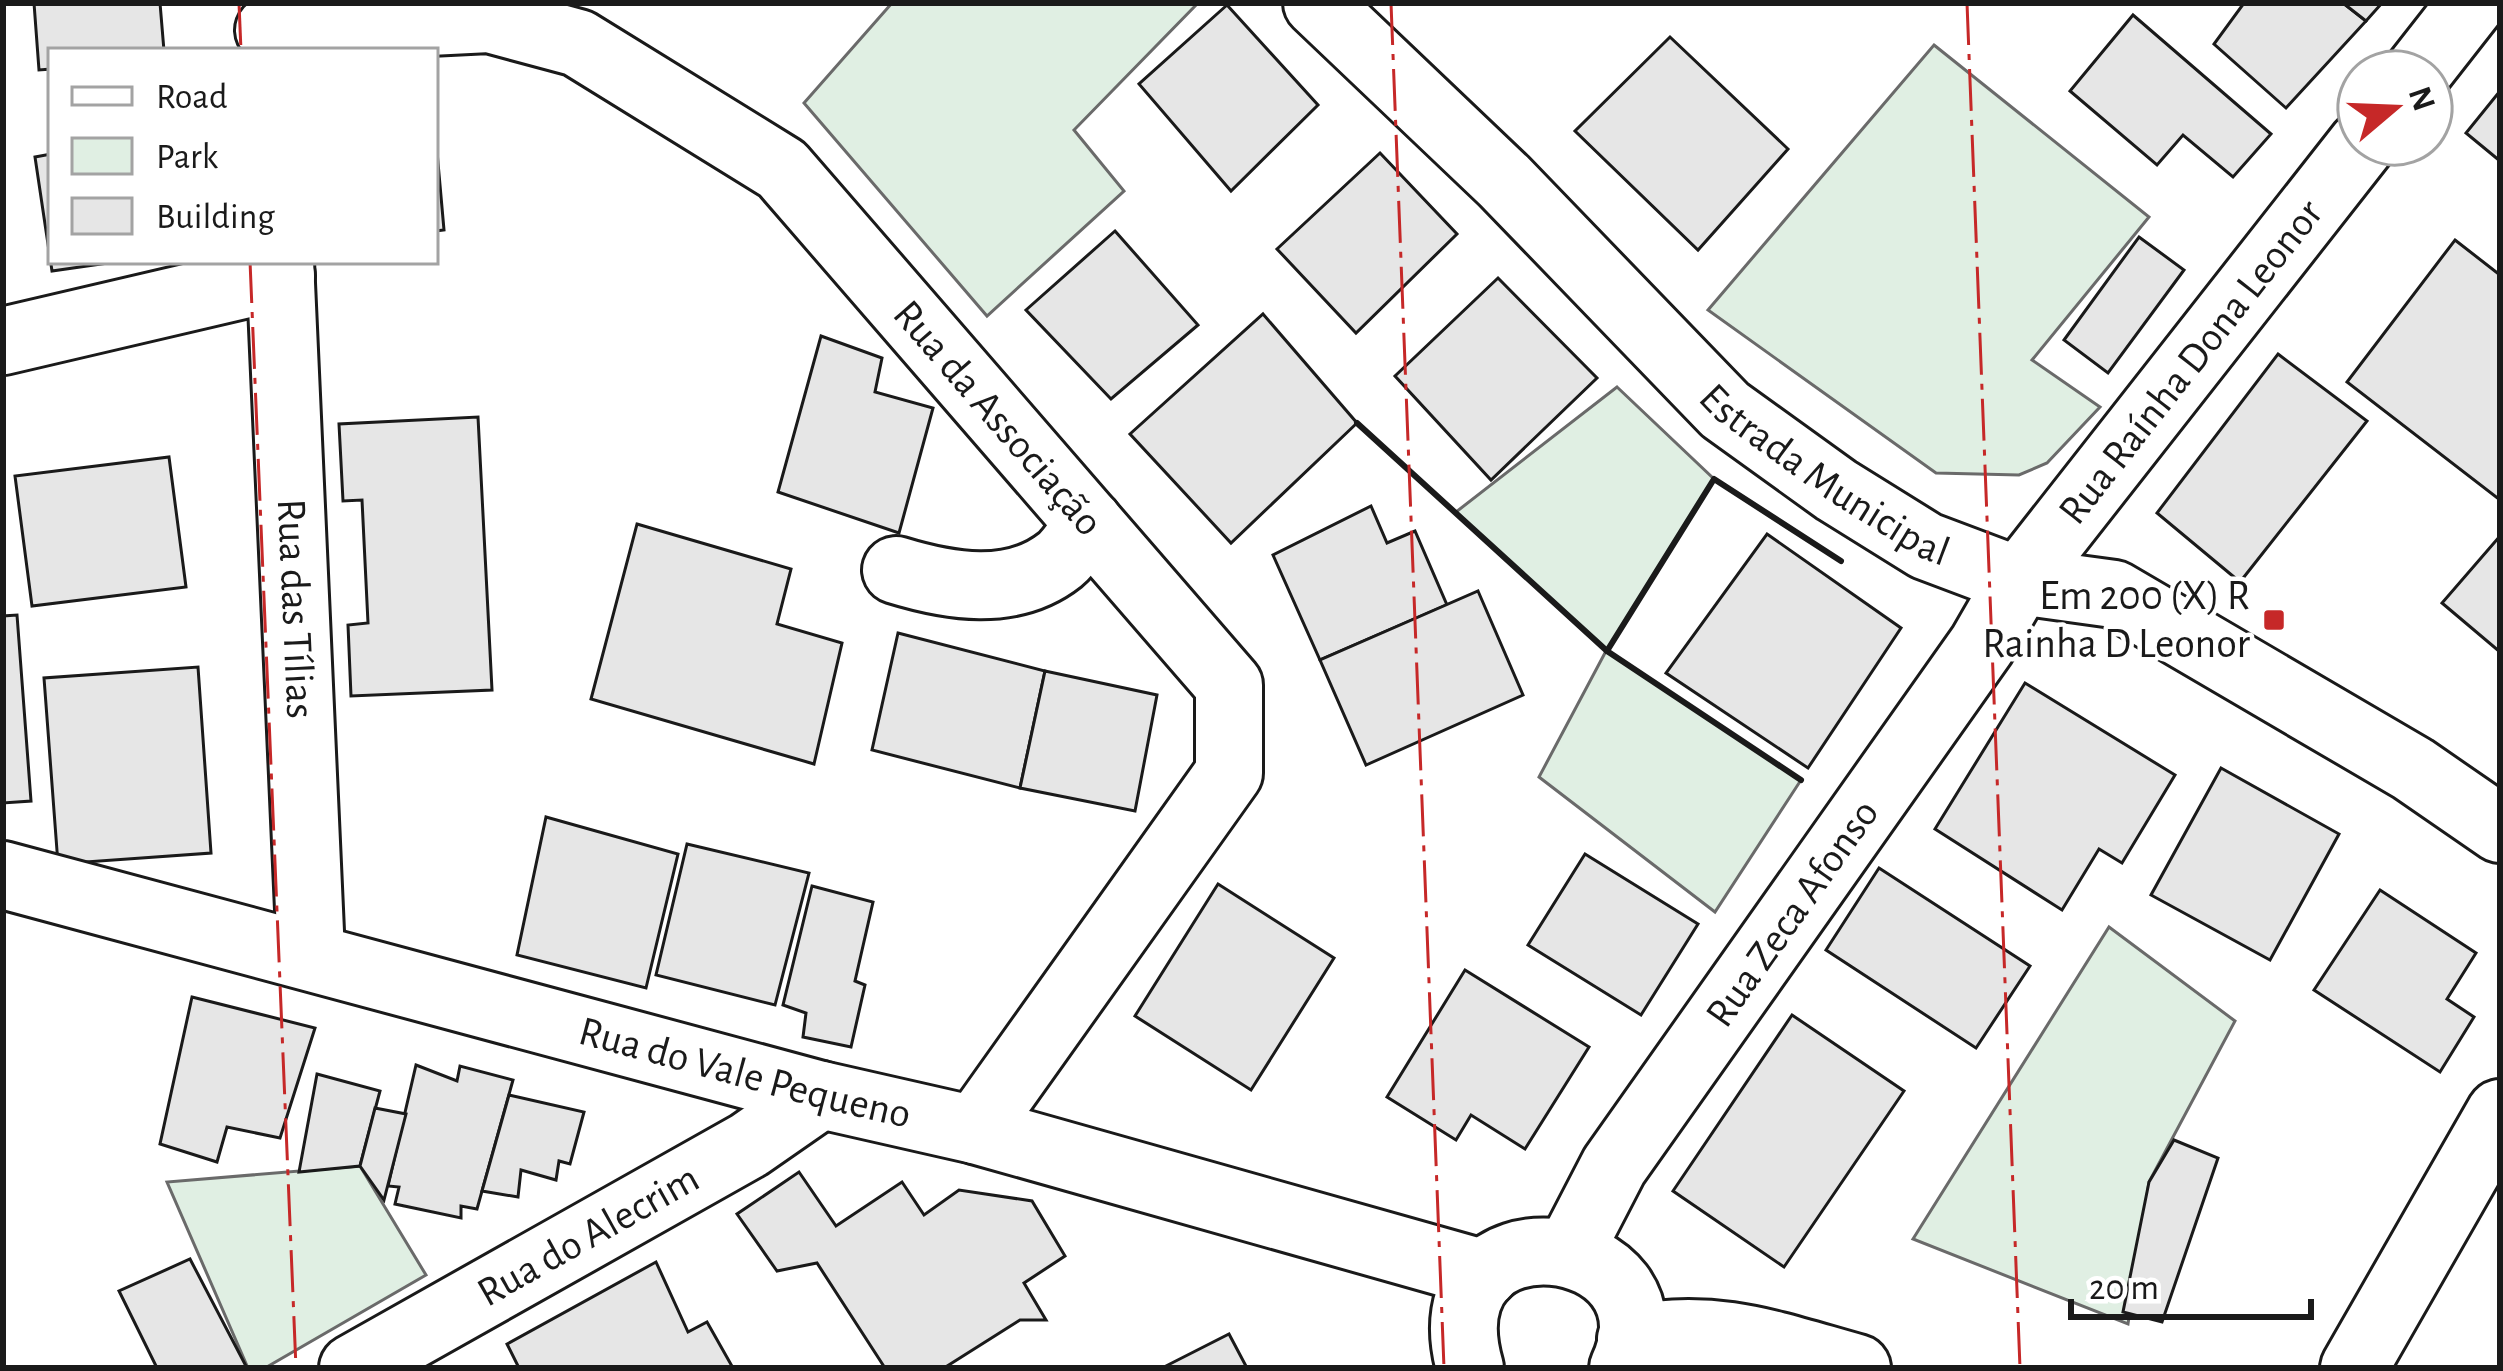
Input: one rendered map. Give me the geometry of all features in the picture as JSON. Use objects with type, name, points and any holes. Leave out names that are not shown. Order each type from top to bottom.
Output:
[{"type":"street","name":"Estrada Municipal","points":[[1317,3],[1504,181],[1724,410],[1926,547],[2019,581],[2114,594],[2413,769],[2500,829]]},
{"type":"street","points":[[2438,48],[2473,3]]},
{"type":"street","name":"Rua da Associação","points":[[269,28],[489,19],[578,43],[782,169],[1229,685],[1229,773],[975,1130]]},
{"type":"street","name":"Rua Raínha Dona Leonor","points":[[2019,581],[2343,168]]},
{"type":"street","points":[[3,341],[281,269]]},
{"type":"street","name":"Rua das Tílias","points":[[281,269],[311,954]]},
{"type":"street","points":[[896,570],[945,585],[981,588],[1059,561],[1089,524]]},
{"type":"street","name":"Rua Zeca Afonso","points":[[1570,1250],[1614,1166],[1982,645],[2019,581]]},
{"type":"street","name":"Rua do Vale Pequeno","points":[[3,875],[311,954],[821,1095],[975,1130],[1486,1274]]},
{"type":"street","name":"Rua do Alecrim","points":[[353,1368],[749,1145],[821,1095]]},
{"type":"street","points":[[2354,1368],[2500,1113]]},
{"type":"street","points":[[1470,1368],[1463,1319],[1486,1274],[1510,1256],[1540,1248],[1570,1250],[1597,1263],[1617,1284],[1628,1310],[1627,1354],[1677,1329],[1711,1330],[1857,1368]]},
{"type":"green space","points":[[892,3],[1198,3],[1074,130],[1124,191],[987,316],[804,103]]},
{"type":"green space","points":[[1934,45],[2149,217],[2032,360],[2100,407],[2047,463],[2019,475],[1936,473],[1708,310]]},
{"type":"green space","points":[[1617,387],[1714,479],[1607,651],[1801,780],[1715,912],[1539,777],[1606,651],[1456,512]]},
{"type":"green space","points":[[2109,927],[2235,1021],[2149,1182],[2128,1324],[1913,1239]]},
{"type":"green space","points":[[360,1166],[426,1275],[265,1368],[248,1368],[167,1182]]},
{"type":"building","points":[[34,3],[160,3],[164,48],[48,48],[48,69],[39,70]]},
{"type":"building","points":[[2244,3],[2343,3],[2366,21],[2341,48],[2335,48],[2335,55],[2286,108],[2214,44]]},
{"type":"building","points":[[2343,3],[2382,3],[2366,21]]},
{"type":"building","points":[[1227,5],[1318,105],[1231,191],[1139,84]]},
{"type":"building","points":[[2133,15],[2271,134],[2233,177],[2183,135],[2157,165],[2070,91]]},
{"type":"building","points":[[1670,37],[1788,149],[1698,250],[1575,131]]},
{"type":"building","points":[[2500,91],[2500,161],[2466,133]]},
{"type":"building","points":[[1380,153],[1457,234],[1356,333],[1277,249]]},
{"type":"building","points":[[48,155],[48,244],[35,157]]},
{"type":"building","points":[[438,163],[444,230],[438,231]]},
{"type":"building","points":[[1115,231],[1198,325],[1111,399],[1026,310]]},
{"type":"building","points":[[2139,237],[2184,270],[2108,373],[2064,340]]},
{"type":"building","points":[[2455,240],[2500,275],[2500,500],[2347,382]]},
{"type":"building","points":[[51,264],[101,264],[52,271]]},
{"type":"building","points":[[1498,278],[1597,378],[1491,480],[1395,376]]},
{"type":"building","points":[[1263,314],[1357,423],[1231,543],[1130,434]]},
{"type":"building","points":[[821,336],[882,358],[875,392],[933,408],[899,533],[778,492]]},
{"type":"building","points":[[2278,354],[2367,421],[2240,582],[2157,513]]},
{"type":"building","points":[[478,417],[492,690],[351,696],[348,625],[368,623],[362,500],[343,501],[339,424]]},
{"type":"building","points":[[169,457],[186,587],[32,606],[15,476]]},
{"type":"building","points":[[1371,506],[1387,543],[1415,531],[1447,605],[1320,660],[1273,555]]},
{"type":"building","points":[[637,524],[791,569],[777,624],[842,643],[814,764],[591,699]]},
{"type":"building","points":[[1767,534],[1901,628],[1808,768],[1666,673]]},
{"type":"building","points":[[2500,536],[2500,652],[2442,603]]},
{"type":"building","points":[[1478,591],[1523,695],[1366,765],[1320,660]]},
{"type":"building","points":[[17,615],[31,801],[3,803],[3,616]]},
{"type":"building","points":[[898,633],[1045,671],[1020,788],[872,750]]},
{"type":"building","points":[[198,667],[211,853],[58,864],[44,678]]},
{"type":"building","points":[[1045,671],[1157,695],[1135,811],[1020,788]]},
{"type":"building","points":[[2025,683],[2175,775],[2122,863],[2099,849],[2062,910],[1935,829]]},
{"type":"building","points":[[2221,768],[2339,834],[2270,960],[2151,895]]},
{"type":"building","points":[[546,817],[678,854],[646,988],[517,955]]},
{"type":"building","points":[[687,844],[809,873],[775,1005],[656,975]]},
{"type":"building","points":[[1585,854],[1698,924],[1641,1015],[1528,945]]},
{"type":"building","points":[[1879,868],[2030,966],[1976,1048],[1826,950]]},
{"type":"building","points":[[1218,884],[1334,958],[1251,1090],[1135,1016]]},
{"type":"building","points":[[812,886],[873,902],[855,981],[865,985],[851,1047],[803,1037],[806,1013],[783,1005]]},
{"type":"building","points":[[2380,890],[2476,953],[2447,999],[2474,1017],[2440,1072],[2314,990]]},
{"type":"building","points":[[1465,970],[1589,1047],[1525,1149],[1471,1115],[1456,1140],[1387,1097]]},
{"type":"building","points":[[192,997],[315,1028],[280,1138],[227,1127],[217,1162],[160,1144]]},
{"type":"building","points":[[1792,1015],[1904,1091],[1784,1267],[1673,1191]]},
{"type":"building","points":[[416,1065],[457,1081],[460,1066],[513,1080],[477,1209],[461,1206],[461,1218],[395,1204],[399,1187],[388,1186]]},
{"type":"building","points":[[317,1074],[380,1091],[360,1166],[299,1172]]},
{"type":"building","points":[[509,1095],[584,1112],[570,1164],[559,1161],[556,1180],[521,1170],[518,1197],[482,1191]]},
{"type":"building","points":[[375,1108],[406,1114],[384,1200],[360,1166]]},
{"type":"building","points":[[2174,1140],[2218,1158],[2162,1322],[2123,1312],[2149,1182]]},
{"type":"building","points":[[799,1172],[836,1226],[902,1182],[924,1215],[959,1190],[1032,1201],[1065,1256],[1024,1283],[1046,1320],[1020,1320],[944,1368],[885,1368],[817,1263],[777,1271],[737,1214]]},
{"type":"building","points":[[190,1259],[247,1368],[157,1368],[119,1291]]},
{"type":"building","points":[[656,1262],[688,1332],[707,1322],[733,1368],[519,1368],[507,1344]]},
{"type":"building","points":[[1229,1334],[1247,1368],[1162,1368]]},
{"type":"wall","points":[[1357,423],[1607,651],[1801,780]]},
{"type":"wall","points":[[1607,651],[1714,479],[1841,561]]},
{"type":"power","points":[[239,3],[241,48]]},
{"type":"power","points":[[1391,3],[1444,1368]]},
{"type":"power","points":[[1967,3],[2020,1368]]},
{"type":"power","points":[[250,264],[296,1368]]},
{"type":"place","name":"Em 200 (X) R Rainha D Leonor","points":[[2274,620]]}]
